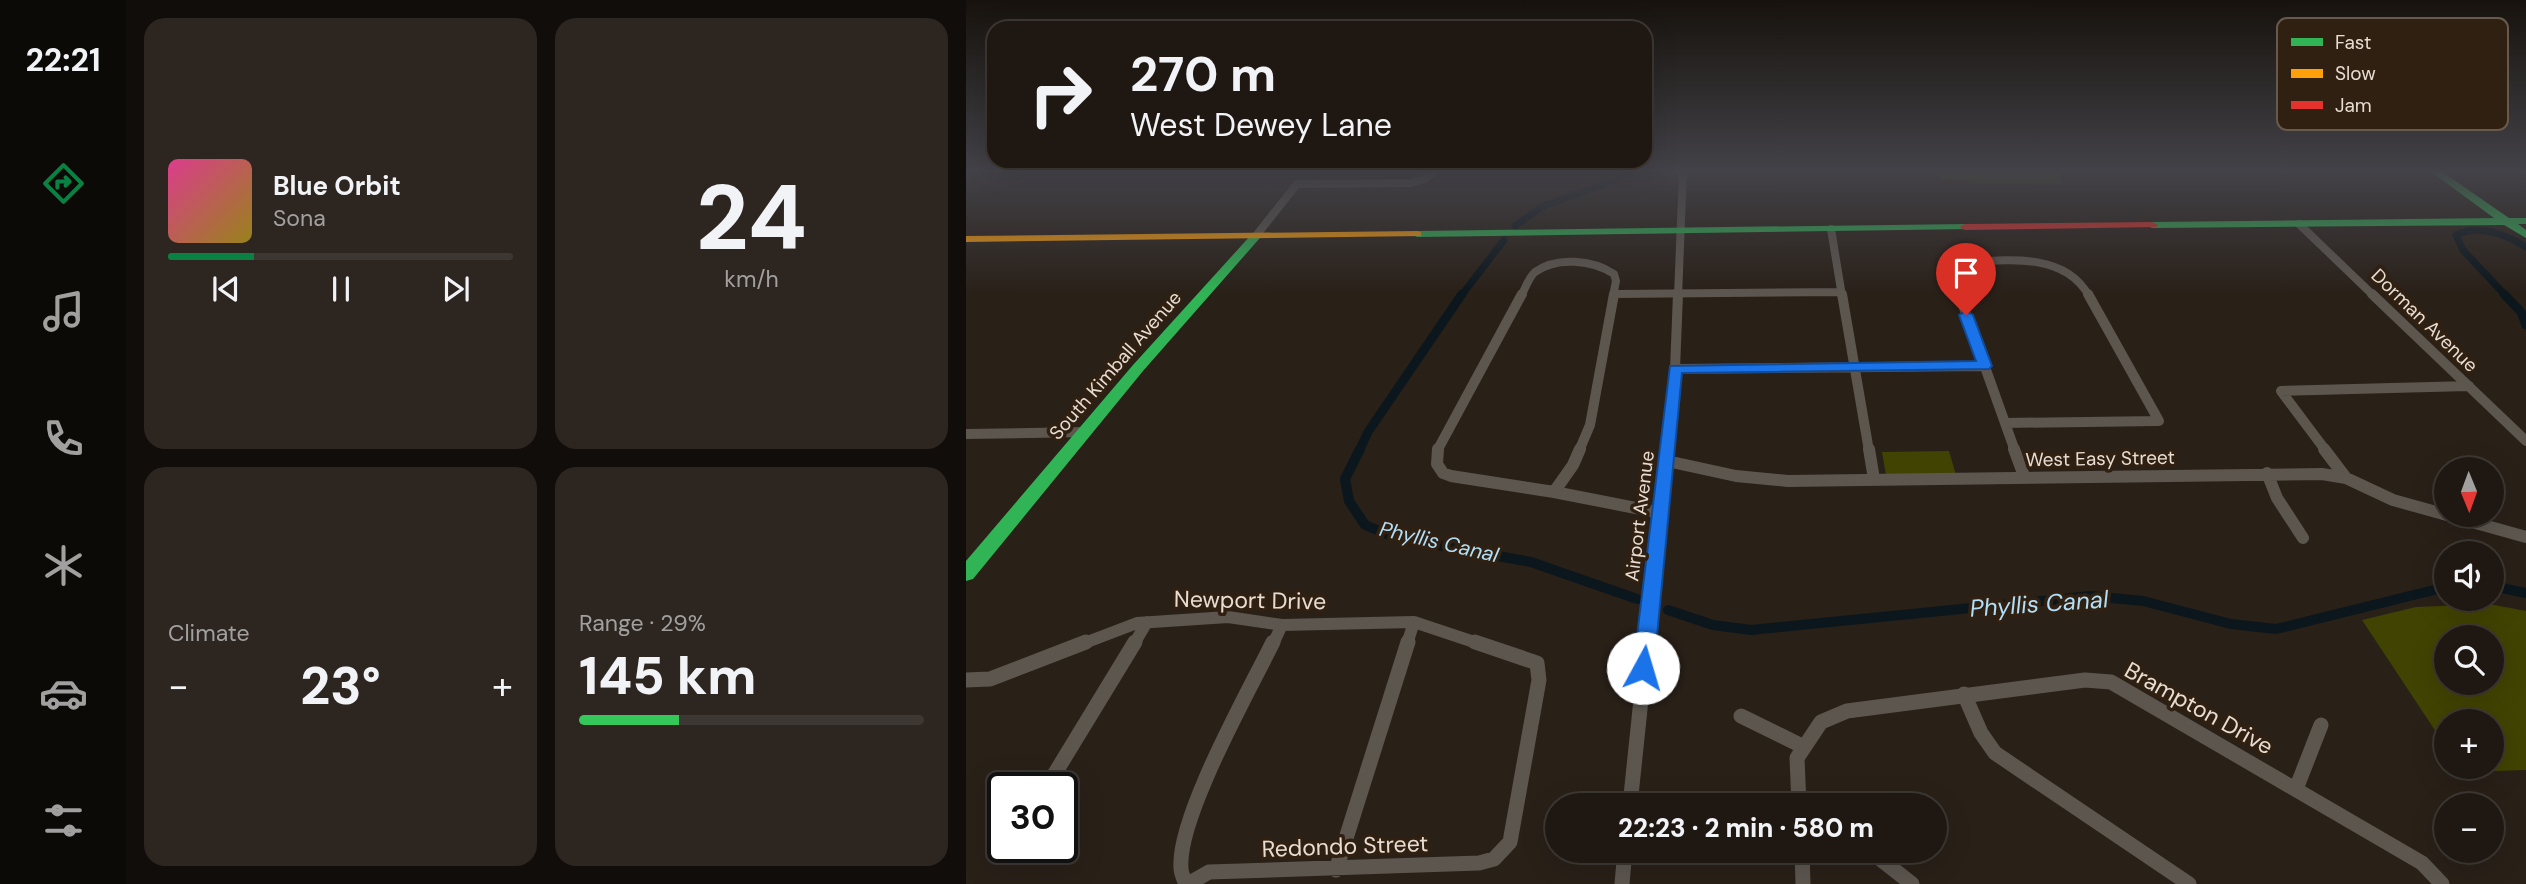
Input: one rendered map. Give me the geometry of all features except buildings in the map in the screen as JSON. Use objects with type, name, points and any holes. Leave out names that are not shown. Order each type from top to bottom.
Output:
[{"type":"main road","points":[[2494,212],[2526,235]]},
{"type":"main road","points":[[966,239],[2526,221]]},
{"type":"main road","name":"South Kimball Avenue","points":[[966,575],[1138,368],[1255,237]]},
{"type":"street","name":"South Kimball Avenue","points":[[1255,237],[1275,212]]},
{"type":"street","name":"Airport Avenue","points":[[1631,793],[1675,369],[1681,212]]},
{"type":"street","name":"Dorman Avenue","points":[[2299,224],[2526,441]]},
{"type":"street","points":[[1831,229],[1874,480]]},
{"type":"street","points":[[2005,423],[2159,421],[2083,285],[2074,274],[2062,267],[2033,262],[1948,264],[2024,477]]},
{"type":"street","points":[[1554,492],[1573,465],[1590,425],[1614,294],[1614,274],[1598,264],[1561,263],[1545,267],[1528,280],[1503,331],[1444,434],[1436,452],[1436,464],[1443,473],[1661,513]]},
{"type":"street","points":[[1614,294],[1842,292]]},
{"type":"street","points":[[1675,369],[1984,366]]},
{"type":"street","points":[[2346,478],[2281,391],[2469,386]]},
{"type":"street","points":[[966,433],[1085,432]]},
{"type":"street","name":"West Easy Street","points":[[1667,461],[1697,470],[1788,481],[2322,474],[2346,478],[2393,500],[2526,537]]},
{"type":"street","points":[[2267,473],[2277,498],[2304,538]]},
{"type":"street","name":"Newport Drive","points":[[966,680],[990,679],[1137,623],[1228,617],[1282,625],[1414,622],[1537,663],[1539,680],[1533,719],[1510,842],[1504,851]]},
{"type":"street","points":[[1056,772],[1147,622]]},
{"type":"street","points":[[1336,870],[1414,622]]},
{"type":"street","points":[[1187,884],[1181,867],[1184,844],[1206,782],[1282,625]]},
{"type":"street","name":"Brampton Drive","points":[[1804,747],[1821,722],[1847,711],[2085,680],[2111,682],[2422,863],[2442,884]]},
{"type":"street","points":[[1965,694],[1981,733],[1995,753],[2189,884]]},
{"type":"street","points":[[1741,716],[1804,747],[1797,758],[1798,793]]},
{"type":"street","points":[[2296,789],[2321,725]]},
{"type":"street","name":"Redondo Street","points":[[1187,884],[1209,872],[1336,870],[1479,863],[1494,859],[1504,851]]},
{"type":"street","points":[[1622,884],[1624,863]]},
{"type":"street","points":[[1802,863],[1803,884]]},
{"type":"street","points":[[1885,863],[1912,884]]},
{"type":"shaded area","points":[[1949,451],[1956,475],[1886,475],[1882,452]]},
{"type":"shaded area","points":[[2434,606],[2434,611],[2504,611],[2504,607],[2526,611],[2526,770],[2504,771],[2504,709],[2434,709],[2434,729],[2362,620],[2416,607]]},
{"type":"waterway","name":"Phyllis Canal","points":[[1515,226],[1534,212]]},
{"type":"waterway","name":"Phyllis Canal","points":[[2506,296],[2463,250],[2456,235],[2474,230],[2492,232],[2526,247]]},
{"type":"waterway","name":"Phyllis Canal","points":[[1461,296],[1504,240]]},
{"type":"waterway","name":"Phyllis Canal","points":[[1359,451],[1368,432],[1462,294]]},
{"type":"waterway","name":"Phyllis Canal","points":[[2504,294],[2521,312],[2526,325]]},
{"type":"waterway","name":"Phyllis Canal","points":[[1359,451],[1345,479],[1349,501],[1365,525],[1394,537],[1531,562],[1637,599]]},
{"type":"waterway","name":"Phyllis Canal","points":[[2504,588],[2526,593]]},
{"type":"waterway","name":"Phyllis Canal","points":[[1668,610],[1713,625],[1751,630],[2091,596],[2143,601],[2231,624],[2276,629],[2434,590]]},
{"type":"traffic: fast","points":[[2494,212],[2526,235]]},
{"type":"traffic: fast","points":[[2152,225],[2526,221]]},
{"type":"traffic: fast","points":[[1417,234],[1965,227]]},
{"type":"traffic: fast","points":[[966,574],[1138,368],[1255,237]]},
{"type":"traffic: slow","points":[[966,239],[1417,234]]},
{"type":"traffic: jam","points":[[1965,227],[2152,225]]},
{"type":"route","points":[[1643,668],[1675,369],[1984,366],[1966,315]]}]
